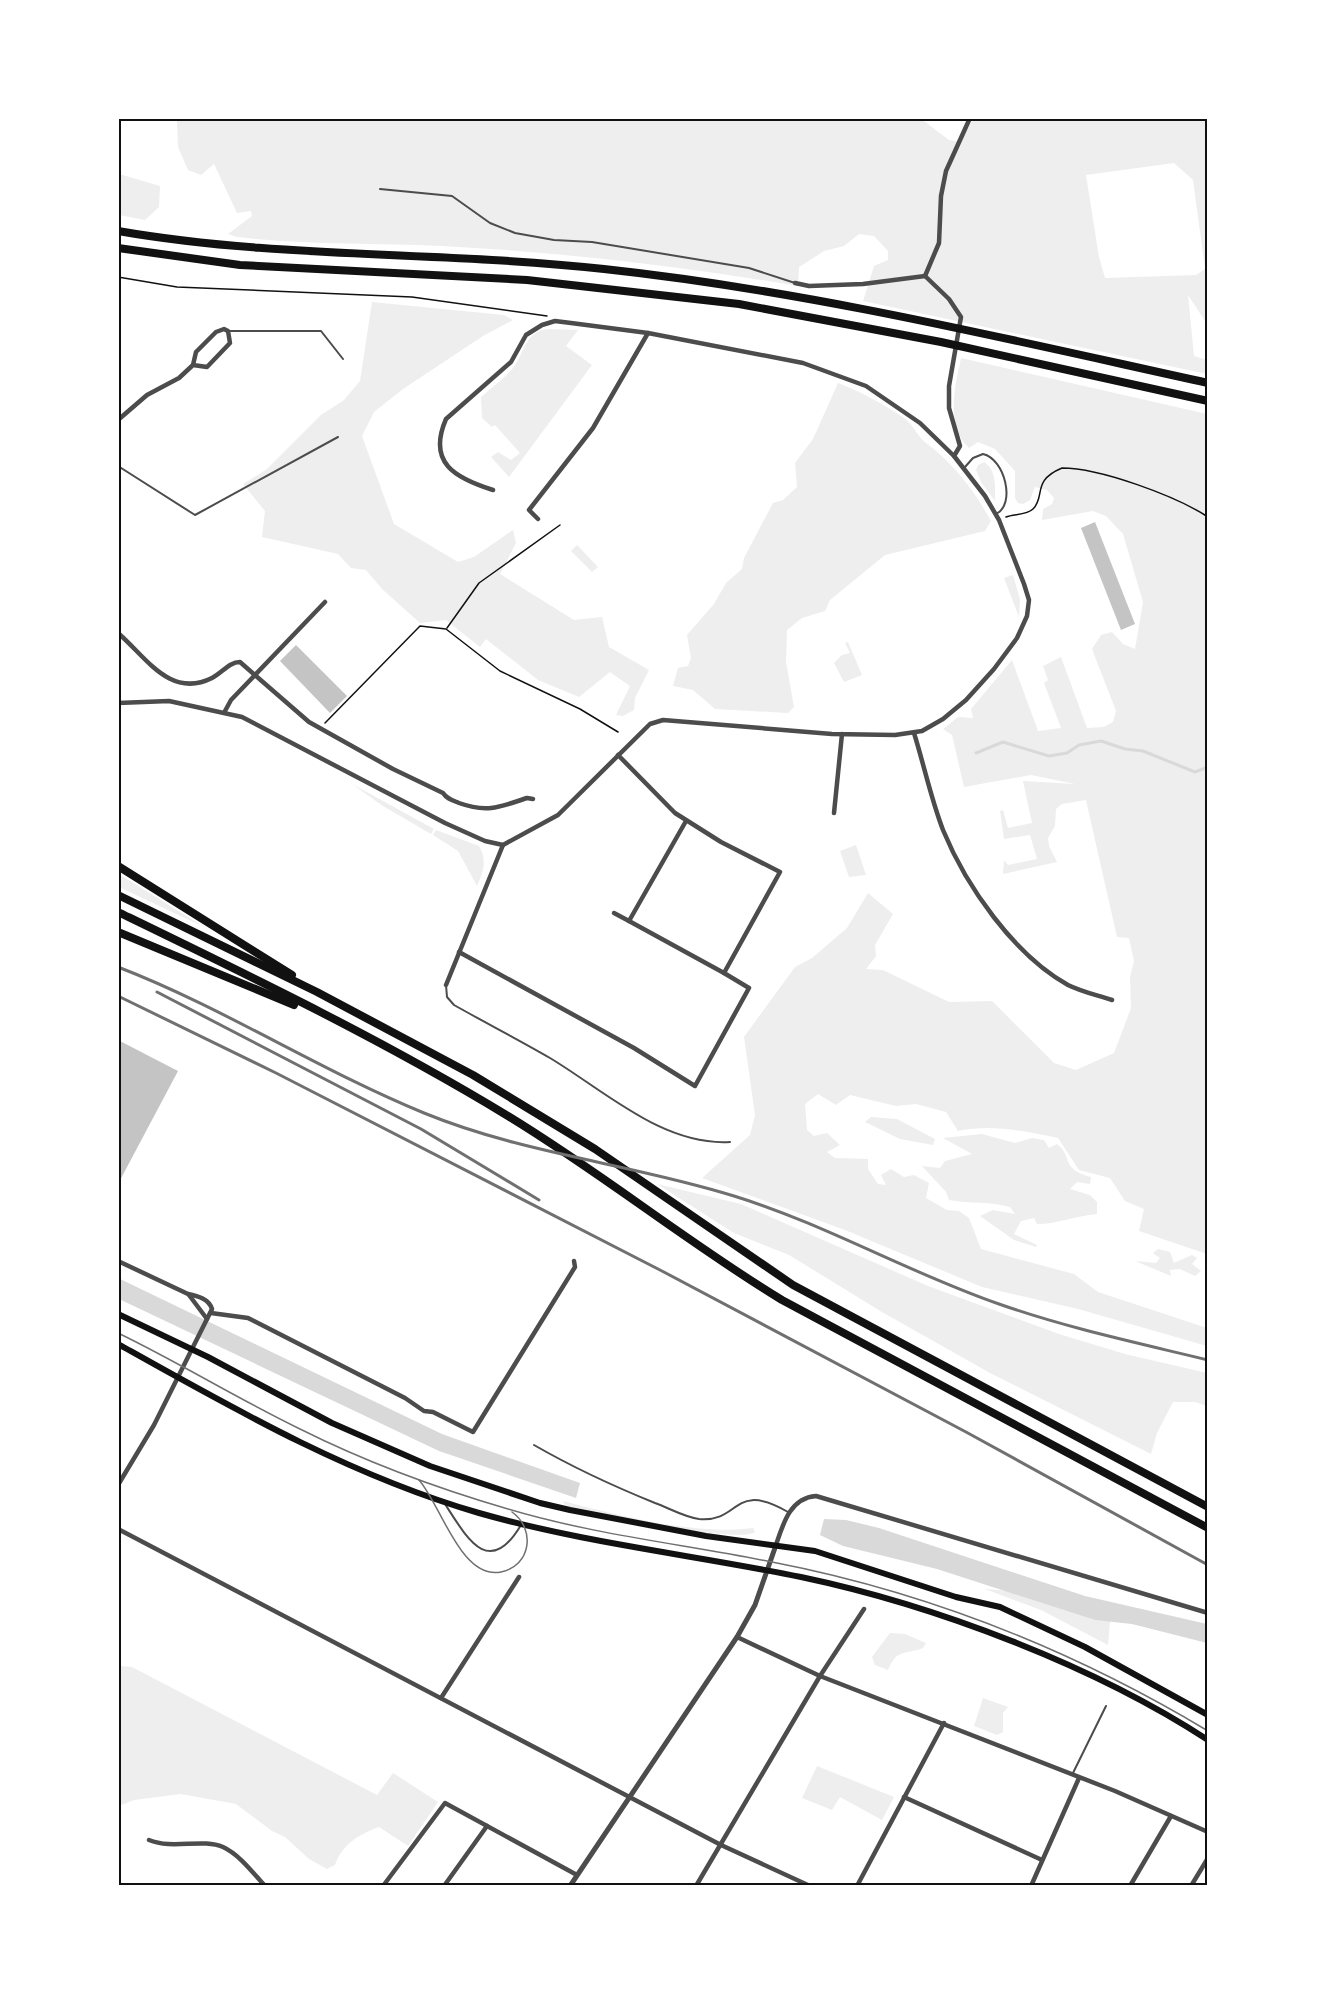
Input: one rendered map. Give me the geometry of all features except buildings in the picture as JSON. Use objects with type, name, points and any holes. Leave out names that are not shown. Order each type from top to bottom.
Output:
[{"type":"highway","points":[[118,231],[153,237],[314,253],[455,257],[601,268],[743,287],[983,334],[1208,383]]},
{"type":"highway","points":[[118,248],[240,265],[527,280],[662,293],[800,314],[941,342],[1208,401]]},
{"type":"highway","points":[[118,866],[317,992]]},
{"type":"highway","points":[[118,895],[317,992],[535,1111],[793,1285],[1208,1507]]},
{"type":"highway","points":[[118,912],[323,1015],[506,1115],[584,1165],[721,1262],[782,1300],[1208,1528]]},
{"type":"highway","points":[[118,932],[256,991],[323,1015]]},
{"type":"main road","points":[[118,1314],[193,1349],[370,1441],[430,1466],[540,1503],[633,1524],[815,1551],[956,1597],[1000,1607],[1085,1647],[1208,1715]]},
{"type":"main road","points":[[118,1344],[345,1463],[443,1502],[480,1513],[628,1546],[768,1571],[870,1594],[1031,1650],[1116,1689],[1208,1740]]},
{"type":"street","points":[[925,276],[939,243],[941,196],[946,171],[970,118]]},
{"type":"street","points":[[795,283],[809,286],[863,284],[925,276]]},
{"type":"street","points":[[925,276],[949,299],[961,317],[949,386],[949,408],[960,446],[954,456]]},
{"type":"street","points":[[446,985],[503,845],[558,815],[650,724],[663,720],[842,734],[914,733],[943,719],[966,700],[998,663],[1023,627],[1029,600],[996,514],[954,456],[908,412],[866,386],[803,363],[648,333],[555,321],[533,329],[511,362],[446,419],[440,432],[438,448],[450,469],[469,482],[494,490]]},
{"type":"street","points":[[118,420],[147,395],[179,378],[193,365],[196,352],[216,332],[224,329],[228,331],[230,343],[207,367],[193,365]]},
{"type":"street","points":[[537,519],[529,510],[593,428],[648,333]]},
{"type":"street","points":[[225,711],[231,700],[325,602]]},
{"type":"street","points":[[118,633],[163,676],[176,682],[189,685],[202,681],[237,662],[255,674],[297,713],[320,729],[415,781],[443,793],[447,798],[467,806],[490,810],[527,798],[533,799]]},
{"type":"street","points":[[119,701],[169,701],[225,711],[271,730],[445,823],[485,841],[503,845]]},
{"type":"street","points":[[914,733],[943,829],[962,868],[987,907],[1022,948],[1050,972],[1077,988],[1112,1000]]},
{"type":"street","points":[[834,813],[842,734]]},
{"type":"street","points":[[618,755],[650,790],[686,821],[780,872],[724,973]]},
{"type":"street","points":[[629,921],[686,821]]},
{"type":"street","points":[[459,952],[634,1048],[695,1086],[749,988],[614,913]]},
{"type":"street","points":[[118,1261],[188,1294],[199,1296],[208,1302],[211,1313],[154,1425],[118,1485]]},
{"type":"street","points":[[211,1313],[248,1318],[405,1398],[424,1412],[433,1412],[472,1432],[575,1267],[574,1261]]},
{"type":"street","points":[[188,1294],[207,1319]]},
{"type":"street","points":[[570,1886],[737,1637],[755,1605],[788,1512],[807,1498],[816,1496],[1208,1613]]},
{"type":"street","points":[[118,1529],[721,1845],[810,1886]]},
{"type":"street","points":[[441,1698],[519,1576]]},
{"type":"street","points":[[696,1886],[820,1676],[864,1609]]},
{"type":"street","points":[[737,1637],[820,1676],[1072,1775],[1208,1832]]},
{"type":"street","points":[[858,1886],[944,1724]]},
{"type":"street","points":[[1030,1886],[1079,1778]]},
{"type":"street","points":[[904,1797],[1042,1860]]},
{"type":"street","points":[[383,1886],[445,1803],[577,1875]]},
{"type":"street","points":[[1130,1886],[1171,1816]]},
{"type":"street","points":[[444,1886],[487,1826]]},
{"type":"street","points":[[149,1840],[169,1845],[213,1845],[225,1848],[265,1886]]},
{"type":"street","points":[[1191,1886],[1208,1858]]},
{"type":"lane","points":[[380,189],[452,196],[490,222],[515,233],[554,240],[592,242],[749,268],[795,283]]},
{"type":"lane","points":[[228,331],[321,331],[343,359]]},
{"type":"lane","points":[[118,466],[195,515],[338,437]]},
{"type":"lane","points":[[964,468],[973,458],[983,454],[991,456],[1001,466],[1004,475],[1006,504],[1002,511],[996,514]]},
{"type":"lane","points":[[446,985],[447,997],[454,1005],[550,1058],[662,1128],[710,1143],[730,1142]]},
{"type":"lane","points":[[534,1445],[590,1477],[690,1516],[710,1518],[750,1499],[769,1501],[788,1512]]},
{"type":"lane","points":[[443,1502],[472,1543],[486,1551],[503,1547],[523,1522]]},
{"type":"lane","points":[[1072,1775],[1106,1706]]},
{"type":"path","points":[[118,277],[177,287],[412,297],[544,314]]},
{"type":"path","points":[[999,520],[1031,510],[1036,504],[1043,481],[1062,468],[1088,471],[1132,484],[1188,506],[1208,517]]},
{"type":"path","points":[[447,629],[479,583],[560,525]]},
{"type":"path","points":[[320,729],[420,626],[447,629],[500,671],[580,709],[618,732]]},
{"type":"shaded area","points":[[920,118],[949,140],[961,142],[973,119],[1207,119],[1207,324],[1188,295],[1194,356],[1207,360],[1207,374],[863,301],[874,266],[888,260],[888,251],[874,236],[859,234],[844,246],[824,251],[799,267],[798,286],[665,266],[531,252],[237,237],[228,234],[252,216],[251,211],[237,213],[214,164],[201,175],[188,170],[178,147],[177,119]],"holes":[[[1174,163],[1193,180],[1205,269],[1196,275],[1105,278],[1099,257],[1086,175]]]},
{"type":"shaded area","points":[[119,174],[160,186],[159,207],[145,220],[119,215]]},
{"type":"shaded area","points":[[372,302],[504,315],[513,320],[483,336],[403,389],[374,412],[362,436],[394,524],[458,562],[474,557],[513,530],[516,543],[500,574],[574,620],[602,617],[609,647],[649,670],[635,698],[634,710],[623,716],[616,715],[630,686],[610,672],[579,697],[538,680],[486,639],[480,647],[446,620],[420,623],[382,589],[366,570],[351,568],[338,554],[262,537],[265,511],[243,484],[267,469],[321,415],[344,400],[360,381]]},
{"type":"shaded area","points":[[549,329],[578,330],[566,346],[592,365],[509,477],[491,457],[498,452],[511,460],[520,453],[495,425],[492,427],[482,418],[481,397],[513,368],[526,343],[535,333]]},
{"type":"shaded area","points":[[961,358],[1207,414],[1207,1254],[1139,1231],[1144,1209],[1125,1201],[1110,1178],[1079,1170],[1058,1138],[995,1128],[958,1131],[946,1112],[916,1104],[896,1106],[850,1095],[836,1105],[818,1094],[805,1104],[807,1130],[814,1136],[827,1133],[840,1145],[827,1152],[835,1158],[868,1159],[868,1169],[878,1184],[886,1185],[881,1175],[891,1169],[904,1177],[914,1175],[929,1183],[926,1198],[947,1210],[959,1211],[969,1218],[981,1249],[1074,1274],[1098,1292],[1207,1328],[1207,1346],[1078,1309],[982,1287],[845,1230],[702,1178],[750,1135],[755,1115],[744,1037],[795,967],[812,958],[847,928],[868,893],[893,914],[875,945],[876,956],[866,969],[883,970],[949,1002],[992,1001],[1054,1063],[1076,1070],[1114,1053],[1131,1008],[1130,977],[1134,961],[1129,938],[1117,937],[1086,800],[1062,804],[1056,809],[1055,826],[1048,838],[1049,846],[1057,862],[1003,874],[1004,860],[1008,865],[1037,859],[1030,835],[1004,839],[1000,811],[1003,810],[1008,828],[1032,823],[1023,781],[1075,784],[1031,775],[964,787],[952,735],[943,729],[958,717],[973,718],[971,709],[1012,660],[1038,731],[1061,728],[1044,683],[1048,680],[1043,666],[1061,657],[1087,728],[1104,727],[1113,722],[1116,711],[1092,649],[1101,635],[1112,632],[1123,644],[1135,649],[1143,602],[1123,534],[1106,516],[1093,511],[1042,520],[1043,509],[1052,504],[1054,498],[1047,490],[1035,487],[1030,500],[1023,504],[1018,503],[1015,498],[1015,471],[995,449],[978,442],[969,448],[962,439],[954,417],[956,380]]},
{"type":"shaded area","points":[[838,383],[872,399],[907,421],[923,440],[963,478],[991,521],[985,531],[885,555],[830,600],[825,611],[802,618],[787,630],[786,662],[794,707],[788,713],[715,709],[693,690],[673,686],[678,668],[688,666],[691,658],[687,635],[714,604],[726,583],[742,569],[744,558],[773,503],[783,500],[797,487],[795,463],[813,439]]},
{"type":"shaded area","points":[[984,462],[993,474],[995,501],[981,482],[976,470],[978,465]]},
{"type":"shaded area","points":[[577,545],[598,567],[592,572],[571,551]]},
{"type":"shaded area","points":[[1013,575],[1020,599],[1019,617],[1004,578]]},
{"type":"shaded area","points":[[848,642],[862,675],[844,682],[834,663],[842,655],[850,653],[845,643]]},
{"type":"shaded area","points":[[352,784],[434,829],[431,834],[383,806]]},
{"type":"shaded area","points":[[436,830],[479,846],[484,866],[477,886],[458,851],[433,835]]},
{"type":"shaded area","points":[[856,845],[866,875],[849,877],[840,851]]},
{"type":"shaded area","points":[[119,874],[204,927],[119,887]]},
{"type":"shaded area","points":[[871,1117],[897,1119],[935,1139],[933,1145],[900,1139],[865,1122]]},
{"type":"shaded area","points":[[982,1134],[1015,1143],[1032,1138],[1044,1140],[1049,1148],[1057,1144],[1075,1170],[1091,1177],[1090,1184],[1077,1182],[1070,1189],[1090,1195],[1097,1202],[1097,1214],[1045,1224],[1037,1224],[1034,1218],[1021,1221],[1014,1234],[1037,1245],[1036,1247],[1014,1240],[980,1216],[993,1210],[1015,1214],[1010,1207],[949,1200],[946,1192],[922,1166],[940,1168],[945,1161],[972,1154],[943,1138]]},
{"type":"shaded area","points":[[657,1184],[741,1204],[928,1286],[1059,1334],[1125,1354],[1207,1373],[1207,1406],[1195,1402],[1173,1402],[1157,1433],[1151,1454],[990,1373],[882,1312],[789,1255],[734,1233]]},
{"type":"shaded area","points":[[1158,1249],[1170,1252],[1174,1263],[1192,1255],[1197,1258],[1192,1264],[1201,1271],[1195,1276],[1180,1269],[1170,1270],[1171,1276],[1135,1261],[1156,1263],[1160,1258],[1153,1253]]},
{"type":"shaded area","points":[[118,1278],[442,1434],[580,1483],[576,1498],[439,1451],[119,1299]]},
{"type":"shaded area","points":[[563,1501],[657,1523],[708,1529],[753,1528],[755,1532],[743,1535],[723,1534],[670,1527],[578,1509],[565,1505]]},
{"type":"shaded area","points":[[824,1519],[846,1520],[879,1528],[1085,1596],[1207,1624],[1207,1643],[1132,1624],[1095,1620],[937,1569],[843,1546],[820,1535]]},
{"type":"shaded area","points":[[985,1589],[1010,1591],[1095,1620],[1110,1621],[1108,1645],[1041,1610]]},
{"type":"shaded area","points":[[890,1633],[905,1634],[926,1643],[923,1648],[898,1655],[888,1670],[875,1665],[872,1657]]},
{"type":"shaded area","points":[[132,1667],[377,1795],[393,1773],[438,1802],[408,1846],[379,1827],[352,1841],[342,1851],[335,1865],[327,1869],[309,1859],[285,1837],[272,1831],[236,1804],[181,1794],[134,1800],[119,1806],[118,1668]]},
{"type":"shaded area","points":[[983,1698],[1008,1707],[1003,1713],[1003,1732],[997,1735],[974,1726]]},
{"type":"shaded area","points":[[817,1766],[894,1797],[882,1820],[840,1797],[832,1810],[802,1798]]},
{"type":"waterway","points":[[976,753],[1003,742],[1049,756],[1067,753],[1079,745],[1101,741],[1125,749],[1143,751],[1195,772],[1208,767]]},
{"type":"tram line","points":[[118,1333],[300,1429],[428,1483],[481,1501],[573,1526],[772,1562],[887,1590],[942,1607],[1052,1650],[1105,1675],[1208,1731]]},
{"type":"tram line","points":[[419,1480],[463,1553],[474,1565],[487,1571],[501,1572],[511,1568],[524,1555],[527,1546],[525,1528],[512,1512]]},
{"type":"railway","points":[[118,967],[196,1001],[385,1096],[462,1127],[539,1149],[657,1175],[734,1196],[801,1220],[932,1278],[1025,1313],[1208,1360]]},
{"type":"railway","points":[[157,992],[421,1129],[539,1200]]},
{"type":"railway","points":[[118,996],[276,1073],[660,1270],[966,1432],[1208,1565]]}]
